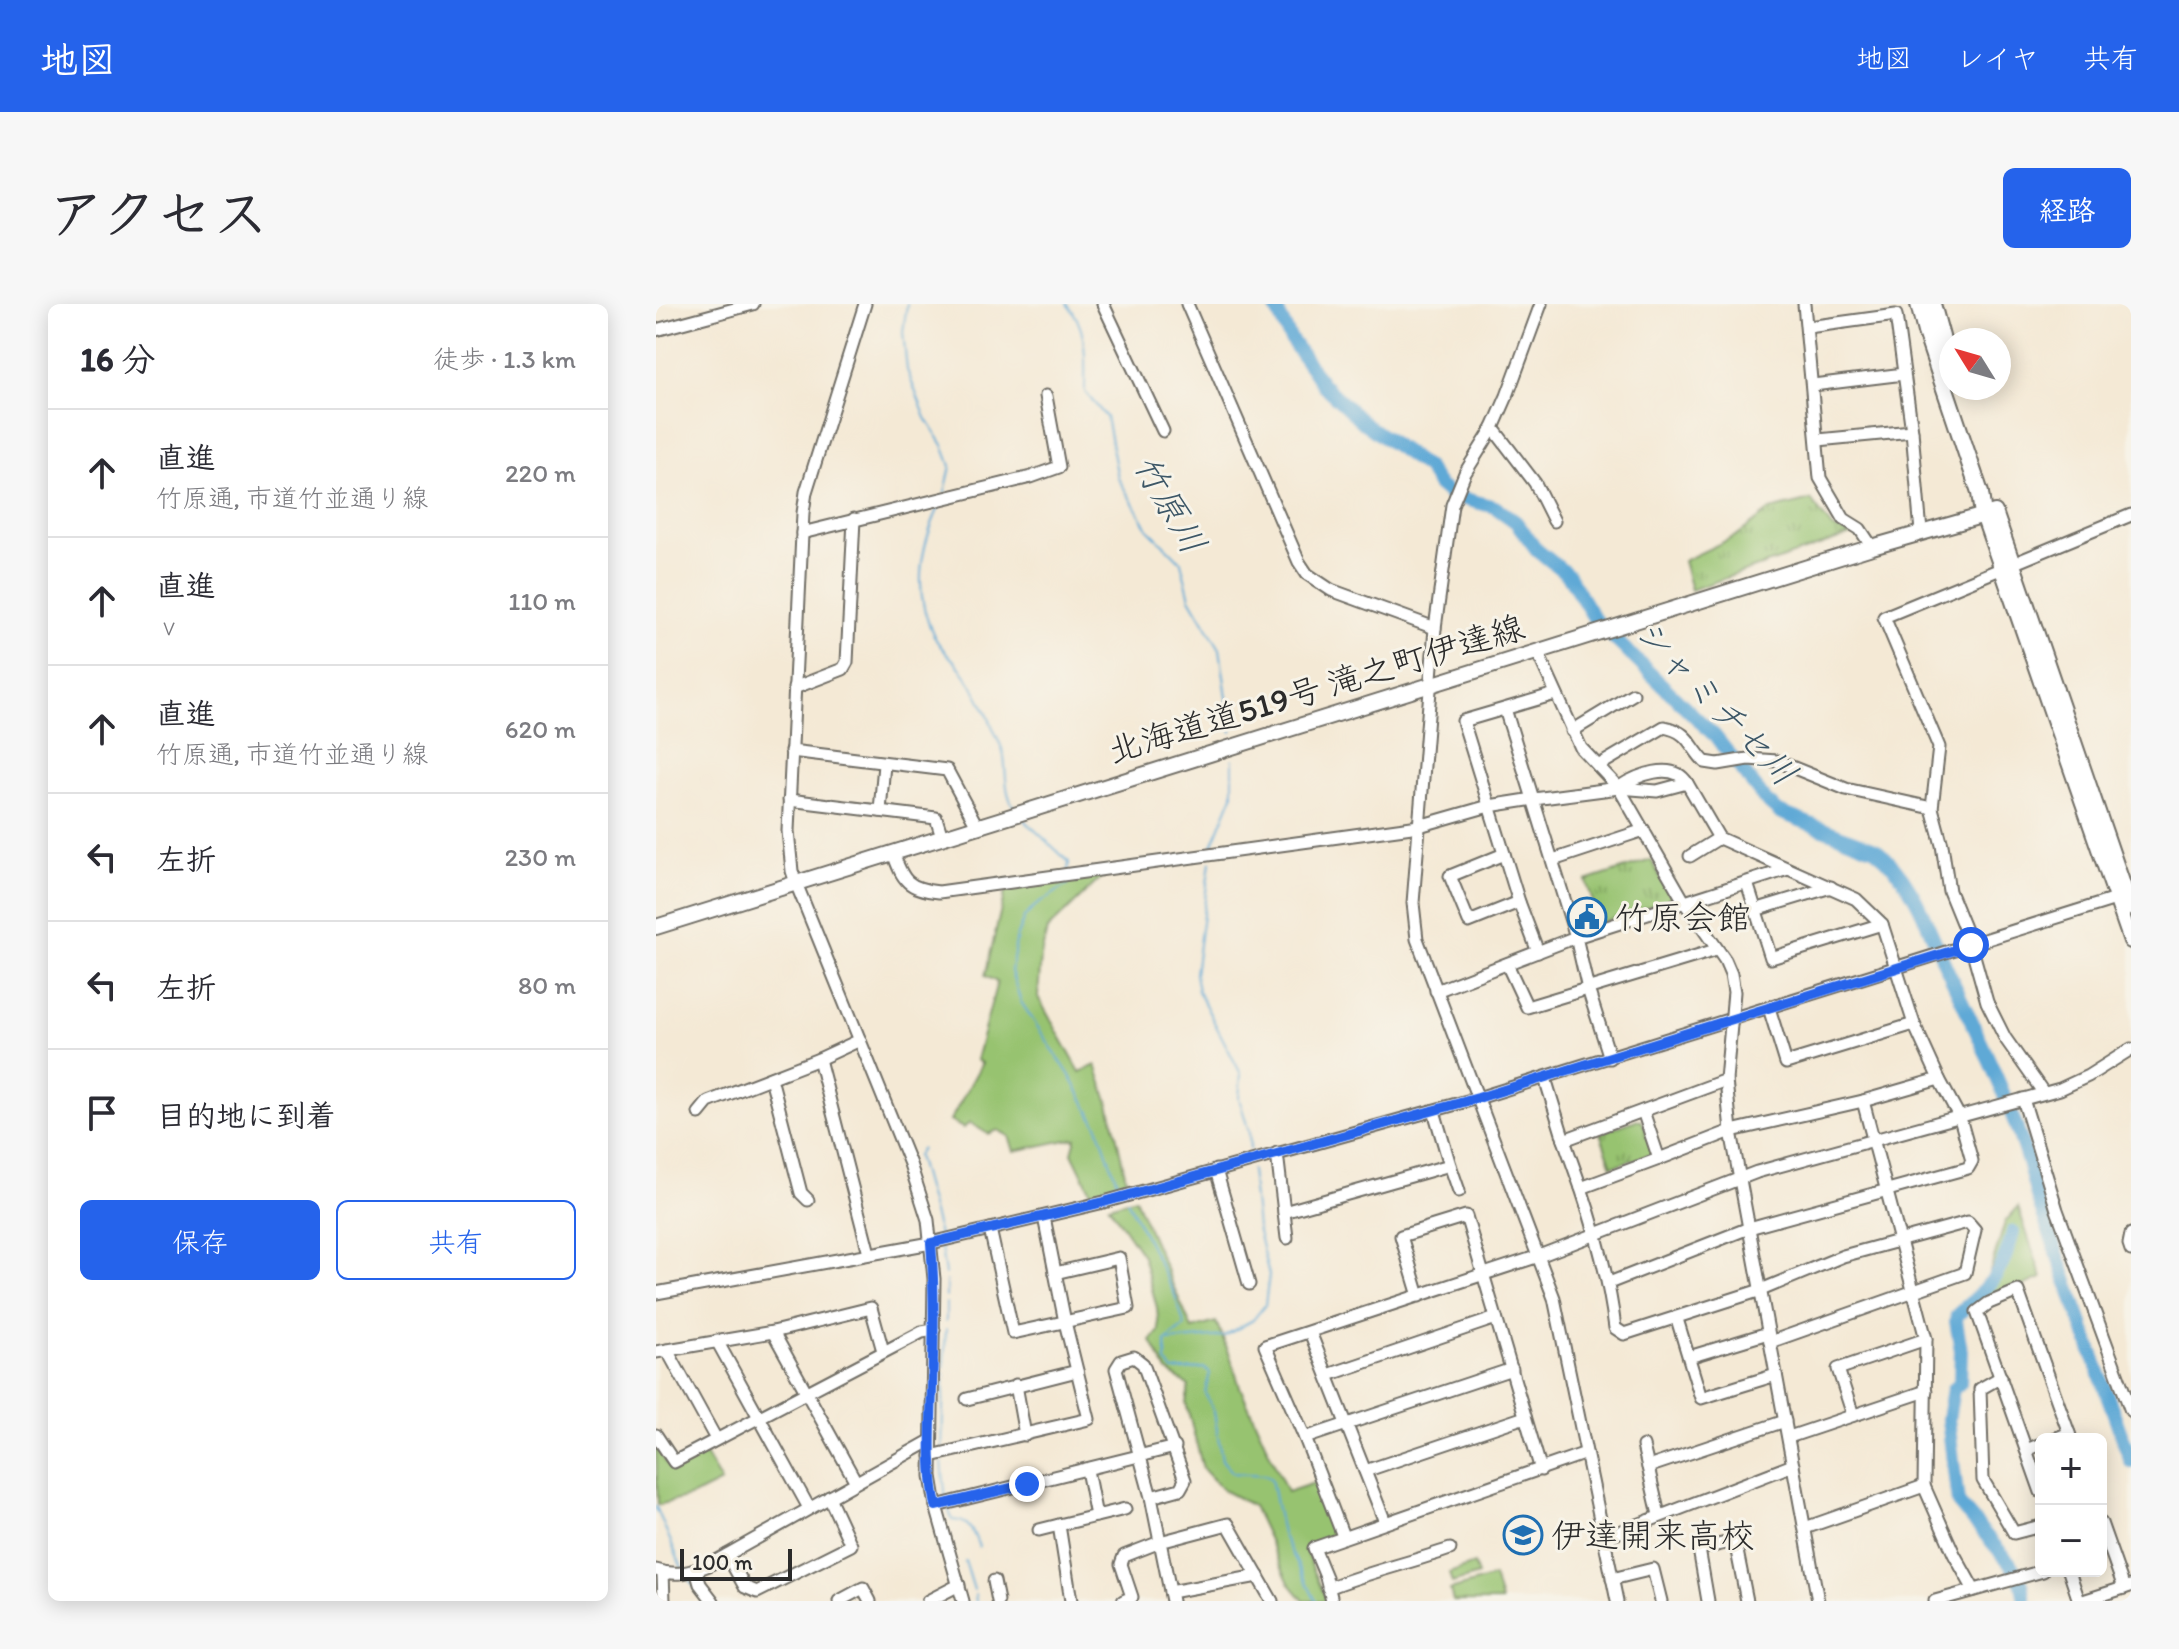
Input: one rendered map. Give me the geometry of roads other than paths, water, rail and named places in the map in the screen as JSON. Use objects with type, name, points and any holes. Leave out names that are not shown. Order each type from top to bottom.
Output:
[{"type":"highway","points":[[1919,304],[1989,514]]},
{"type":"highway","points":[[1932,304],[1939,329]]},
{"type":"highway","points":[[1958,400],[1989,514]]},
{"type":"main road","name":"北海道道519号 滝之町伊達線","points":[[656,927],[1867,548],[1989,514]]},
{"type":"main road","points":[[1989,514],[2125,901],[2131,941]]},
{"type":"street","points":[[656,330],[753,304]]},
{"type":"street","points":[[865,304],[806,492],[791,751],[789,851],[796,883],[910,1164],[925,1210],[931,1243],[934,1330],[931,1456],[936,1506],[963,1601]]},
{"type":"street","points":[[1103,304],[1163,431]]},
{"type":"street","points":[[1187,304],[1299,562],[1307,574],[1331,590],[1435,628]]},
{"type":"street","points":[[1541,304],[1524,355],[1493,428],[1458,488],[1452,505],[1435,628],[1413,903],[1414,924],[1436,991],[1554,1298],[1617,1601]]},
{"type":"street","points":[[1804,304],[1820,478],[1844,519],[1860,529],[1867,548]]},
{"type":"street","points":[[1808,327],[1896,315],[1912,431],[1921,532]]},
{"type":"street","points":[[1813,385],[1904,374]]},
{"type":"street","points":[[802,533],[1001,485],[1059,467],[1046,396]]},
{"type":"street","points":[[1493,428],[1535,483],[1554,521]]},
{"type":"street","points":[[1818,440],[1912,431]]},
{"type":"street","points":[[2043,1092],[2005,1038],[1993,1014],[1971,945],[1949,891],[1932,808],[1939,747],[1884,617],[2131,515]]},
{"type":"street","points":[[794,688],[843,669],[847,662],[854,519]]},
{"type":"street","points":[[1537,651],[1581,748],[1619,788],[1685,903],[1725,960],[1731,974],[1734,992],[1726,1080],[1731,1131],[1818,1601]]},
{"type":"street","points":[[1538,952],[1519,902],[1463,721],[1555,694]]},
{"type":"street","points":[[1572,731],[1633,694]]},
{"type":"street","points":[[1505,709],[1553,860],[1610,1058]]},
{"type":"street","points":[[1598,766],[1664,727],[1680,731],[1705,762],[1718,764],[1748,759],[1777,761],[1846,789],[1932,808]]},
{"type":"street","points":[[791,751],[947,770],[977,826]]},
{"type":"street","points":[[880,811],[884,764]]},
{"type":"street","points":[[1609,1283],[1749,1228],[1968,1168],[1972,1161],[1960,1118],[1914,1024],[1882,924],[1856,899],[1719,838],[1687,783],[1678,775],[1654,773],[1632,779],[1619,788]]},
{"type":"street","points":[[893,853],[907,882],[923,890],[939,892],[1419,826],[1489,806],[1534,799],[1619,788],[1657,791],[1687,783]]},
{"type":"street","points":[[789,800],[936,818],[942,837]]},
{"type":"street","points":[[1553,860],[1644,830]]},
{"type":"street","points":[[1690,856],[1719,838]]},
{"type":"street","points":[[1504,854],[1450,876],[1469,922],[1519,902]]},
{"type":"street","points":[[1436,991],[1576,937],[1788,869]]},
{"type":"street","points":[[1747,883],[1771,958],[1882,924]]},
{"type":"street","points":[[1755,910],[1831,887]]},
{"type":"street","points":[[656,1293],[931,1243],[1044,1217],[1434,1111],[1956,949],[2125,901]]},
{"type":"street","points":[[1507,964],[1527,1007],[1716,950]]},
{"type":"street","points":[[1769,1008],[1786,1063],[1914,1024]]},
{"type":"street","points":[[699,1113],[708,1102],[860,1040]]},
{"type":"street","points":[[1343,1536],[1265,1346],[1539,1256],[1739,1179],[2060,1089],[2088,1076],[2131,1049]]},
{"type":"street","points":[[819,1059],[869,1253]]},
{"type":"street","points":[[771,1078],[801,1193],[808,1200]]},
{"type":"street","points":[[1545,1078],[1597,1233],[1609,1283],[1615,1328],[1624,1334],[1761,1290],[1843,1256],[1968,1222],[1975,1230],[1965,1273],[1913,1293],[1769,1338],[1689,1357]]},
{"type":"street","points":[[1581,1188],[1731,1131],[1863,1101],[1939,1079]]},
{"type":"street","points":[[1564,1140],[1726,1080]]},
{"type":"street","points":[[2020,1100],[2131,1411]]},
{"type":"street","points":[[1863,1101],[1926,1339],[1924,1486],[1974,1590]]},
{"type":"street","points":[[1434,1111],[1459,1191]]},
{"type":"street","points":[[1643,1111],[1659,1159]]},
{"type":"street","points":[[1277,1153],[1287,1238]]},
{"type":"street","points":[[1284,1212],[1450,1165]]},
{"type":"street","points":[[1216,1170],[1249,1284]]},
{"type":"street","points":[[1419,1296],[1401,1236],[1466,1216],[1541,1470]]},
{"type":"street","points":[[931,1456],[1089,1419],[1044,1217]]},
{"type":"street","points":[[990,1229],[1013,1333],[1128,1308],[1119,1258],[1055,1273]]},
{"type":"street","points":[[2131,1234],[2131,1250]]},
{"type":"street","points":[[2035,1475],[1977,1312],[1989,1303],[2018,1291],[2069,1433]]},
{"type":"street","points":[[716,1439],[662,1351],[773,1332],[871,1308],[883,1351]]},
{"type":"street","points":[[1328,1375],[1496,1318]]},
{"type":"street","points":[[1677,1319],[1701,1398],[1776,1375]]},
{"type":"street","points":[[656,1435],[674,1462],[883,1351],[922,1332],[934,1330]]},
{"type":"street","points":[[773,1332],[856,1482]]},
{"type":"street","points":[[1310,1332],[1385,1522]]},
{"type":"street","points":[[1853,1415],[1838,1369],[1926,1339]]},
{"type":"street","points":[[717,1341],[809,1508]]},
{"type":"street","points":[[1151,1497],[1180,1489],[1185,1480],[1143,1364],[1134,1357],[1121,1361],[1116,1369],[1151,1497],[1171,1597],[1258,1576]]},
{"type":"street","points":[[1305,1438],[1512,1369]]},
{"type":"street","points":[[967,1399],[1077,1371]]},
{"type":"street","points":[[2001,1377],[1980,1389],[1983,1480],[2014,1533],[2035,1528]]},
{"type":"street","points":[[1016,1385],[1025,1435]]},
{"type":"street","points":[[1789,1437],[1926,1391]]},
{"type":"street","points":[[1365,1471],[1525,1417]]},
{"type":"street","points":[[1648,1467],[1785,1421]]},
{"type":"street","points":[[664,1601],[664,1572],[691,1572],[727,1555],[930,1441]]},
{"type":"street","points":[[1643,1446],[1659,1515]]},
{"type":"street","points":[[2026,1450],[2035,1446]]},
{"type":"street","points":[[936,1506],[1175,1447]]},
{"type":"street","points":[[1332,1601],[1314,1548],[1586,1453]]},
{"type":"street","points":[[1604,1538],[1793,1465]]},
{"type":"street","points":[[1087,1470],[1096,1516]]},
{"type":"street","points":[[1805,1528],[1924,1486]]},
{"type":"street","points":[[727,1555],[745,1587],[757,1592],[851,1545],[829,1497]]},
{"type":"street","points":[[1039,1530],[1125,1509]]},
{"type":"street","points":[[1123,1601],[1132,1597],[1121,1564],[1124,1556],[1160,1542],[1228,1524],[1272,1601]]},
{"type":"street","points":[[1059,1525],[1071,1601]]},
{"type":"street","points":[[2071,1577],[2081,1601],[2128,1587],[2107,1537]]},
{"type":"street","points":[[1708,1601],[1699,1549],[1735,1541],[1747,1601]]},
{"type":"street","points":[[1328,1588],[1372,1571],[1389,1569],[1450,1549]]},
{"type":"street","points":[[1612,1579],[1653,1569],[1661,1601]]},
{"type":"street","points":[[691,1572],[713,1601]]},
{"type":"street","points":[[1935,1601],[2035,1573]]},
{"type":"street","points":[[994,1581],[998,1601]]},
{"type":"street","points":[[928,1601],[959,1585]]},
{"type":"street","points":[[839,1601],[863,1588],[870,1601]]},
{"type":"waterway","points":[[907,304],[903,332],[907,370],[926,418],[943,445],[951,466],[945,492]]},
{"type":"waterway","name":"竹原川","points":[[1067,304],[1082,334],[1085,392],[1106,417],[1118,478],[1149,530],[1181,562],[1190,598],[1220,649],[1232,732]]},
{"type":"waterway","name":"シャミチセ川","points":[[1274,304],[1290,338],[1323,385],[1364,423],[1427,468],[1438,485],[1450,495],[1495,507],[1516,522],[1537,550],[1568,575],[1595,620],[1715,736],[1766,801],[1779,812],[1875,849],[1900,874],[1926,920],[2010,1109],[2037,1197],[2131,1462]]},
{"type":"waterway","points":[[940,505],[928,537],[921,570],[923,603],[937,641],[966,676],[987,712],[1002,750],[1008,791],[1016,810]]},
{"type":"waterway","name":"竹原川","points":[[1212,846],[1233,795],[1233,759]]},
{"type":"waterway","points":[[1022,818],[1069,862],[1068,871]]},
{"type":"waterway","name":"竹原川","points":[[1210,862],[1195,974],[1198,991],[1241,1074],[1239,1098],[1249,1132],[1250,1149]]},
{"type":"waterway","points":[[1068,878],[1067,885],[1035,906],[1024,918],[1017,935],[1011,971],[1021,1002],[1069,1074],[1098,1127],[1120,1190]]},
{"type":"waterway","points":[[921,1148],[917,1156],[939,1235]]},
{"type":"waterway","name":"竹原川","points":[[1168,1341],[1224,1336],[1253,1320],[1265,1305],[1269,1275],[1257,1228],[1251,1170]]},
{"type":"waterway","points":[[1127,1200],[1174,1293],[1185,1326],[1167,1340]]},
{"type":"waterway","points":[[2013,1232],[1993,1279],[1957,1315],[1961,1350],[1960,1383],[1953,1389],[1948,1419],[1958,1503],[2010,1563],[2022,1584],[2025,1601]]},
{"type":"waterway","points":[[941,1248],[945,1274]]},
{"type":"waterway","points":[[946,1281],[946,1297]]},
{"type":"waterway","points":[[946,1303],[946,1321]]},
{"type":"waterway","points":[[944,1368],[946,1329]]},
{"type":"waterway","points":[[1166,1341],[1166,1362],[1173,1371],[1204,1368],[1210,1373],[1205,1393],[1214,1412],[1222,1460],[1233,1473],[1265,1475],[1271,1479],[1282,1534],[1316,1601]]},
{"type":"waterway","points":[[942,1448],[944,1373]]},
{"type":"waterway","points":[[942,1462],[946,1501]]},
{"type":"waterway","points":[[656,1507],[682,1568]]},
{"type":"waterway","points":[[949,1510],[952,1520],[963,1522],[970,1528],[979,1547]]},
{"type":"waterway","points":[[965,1561],[974,1590]]},
{"type":"waterway","points":[[687,1577],[704,1601]]},
{"type":"waterway","points":[[975,1595],[976,1601]]},
{"type":"place","name":"竹原会館","points":[[1587,917]]},
{"type":"place","name":"伊達開来高校","points":[[1523,1535]]}]
